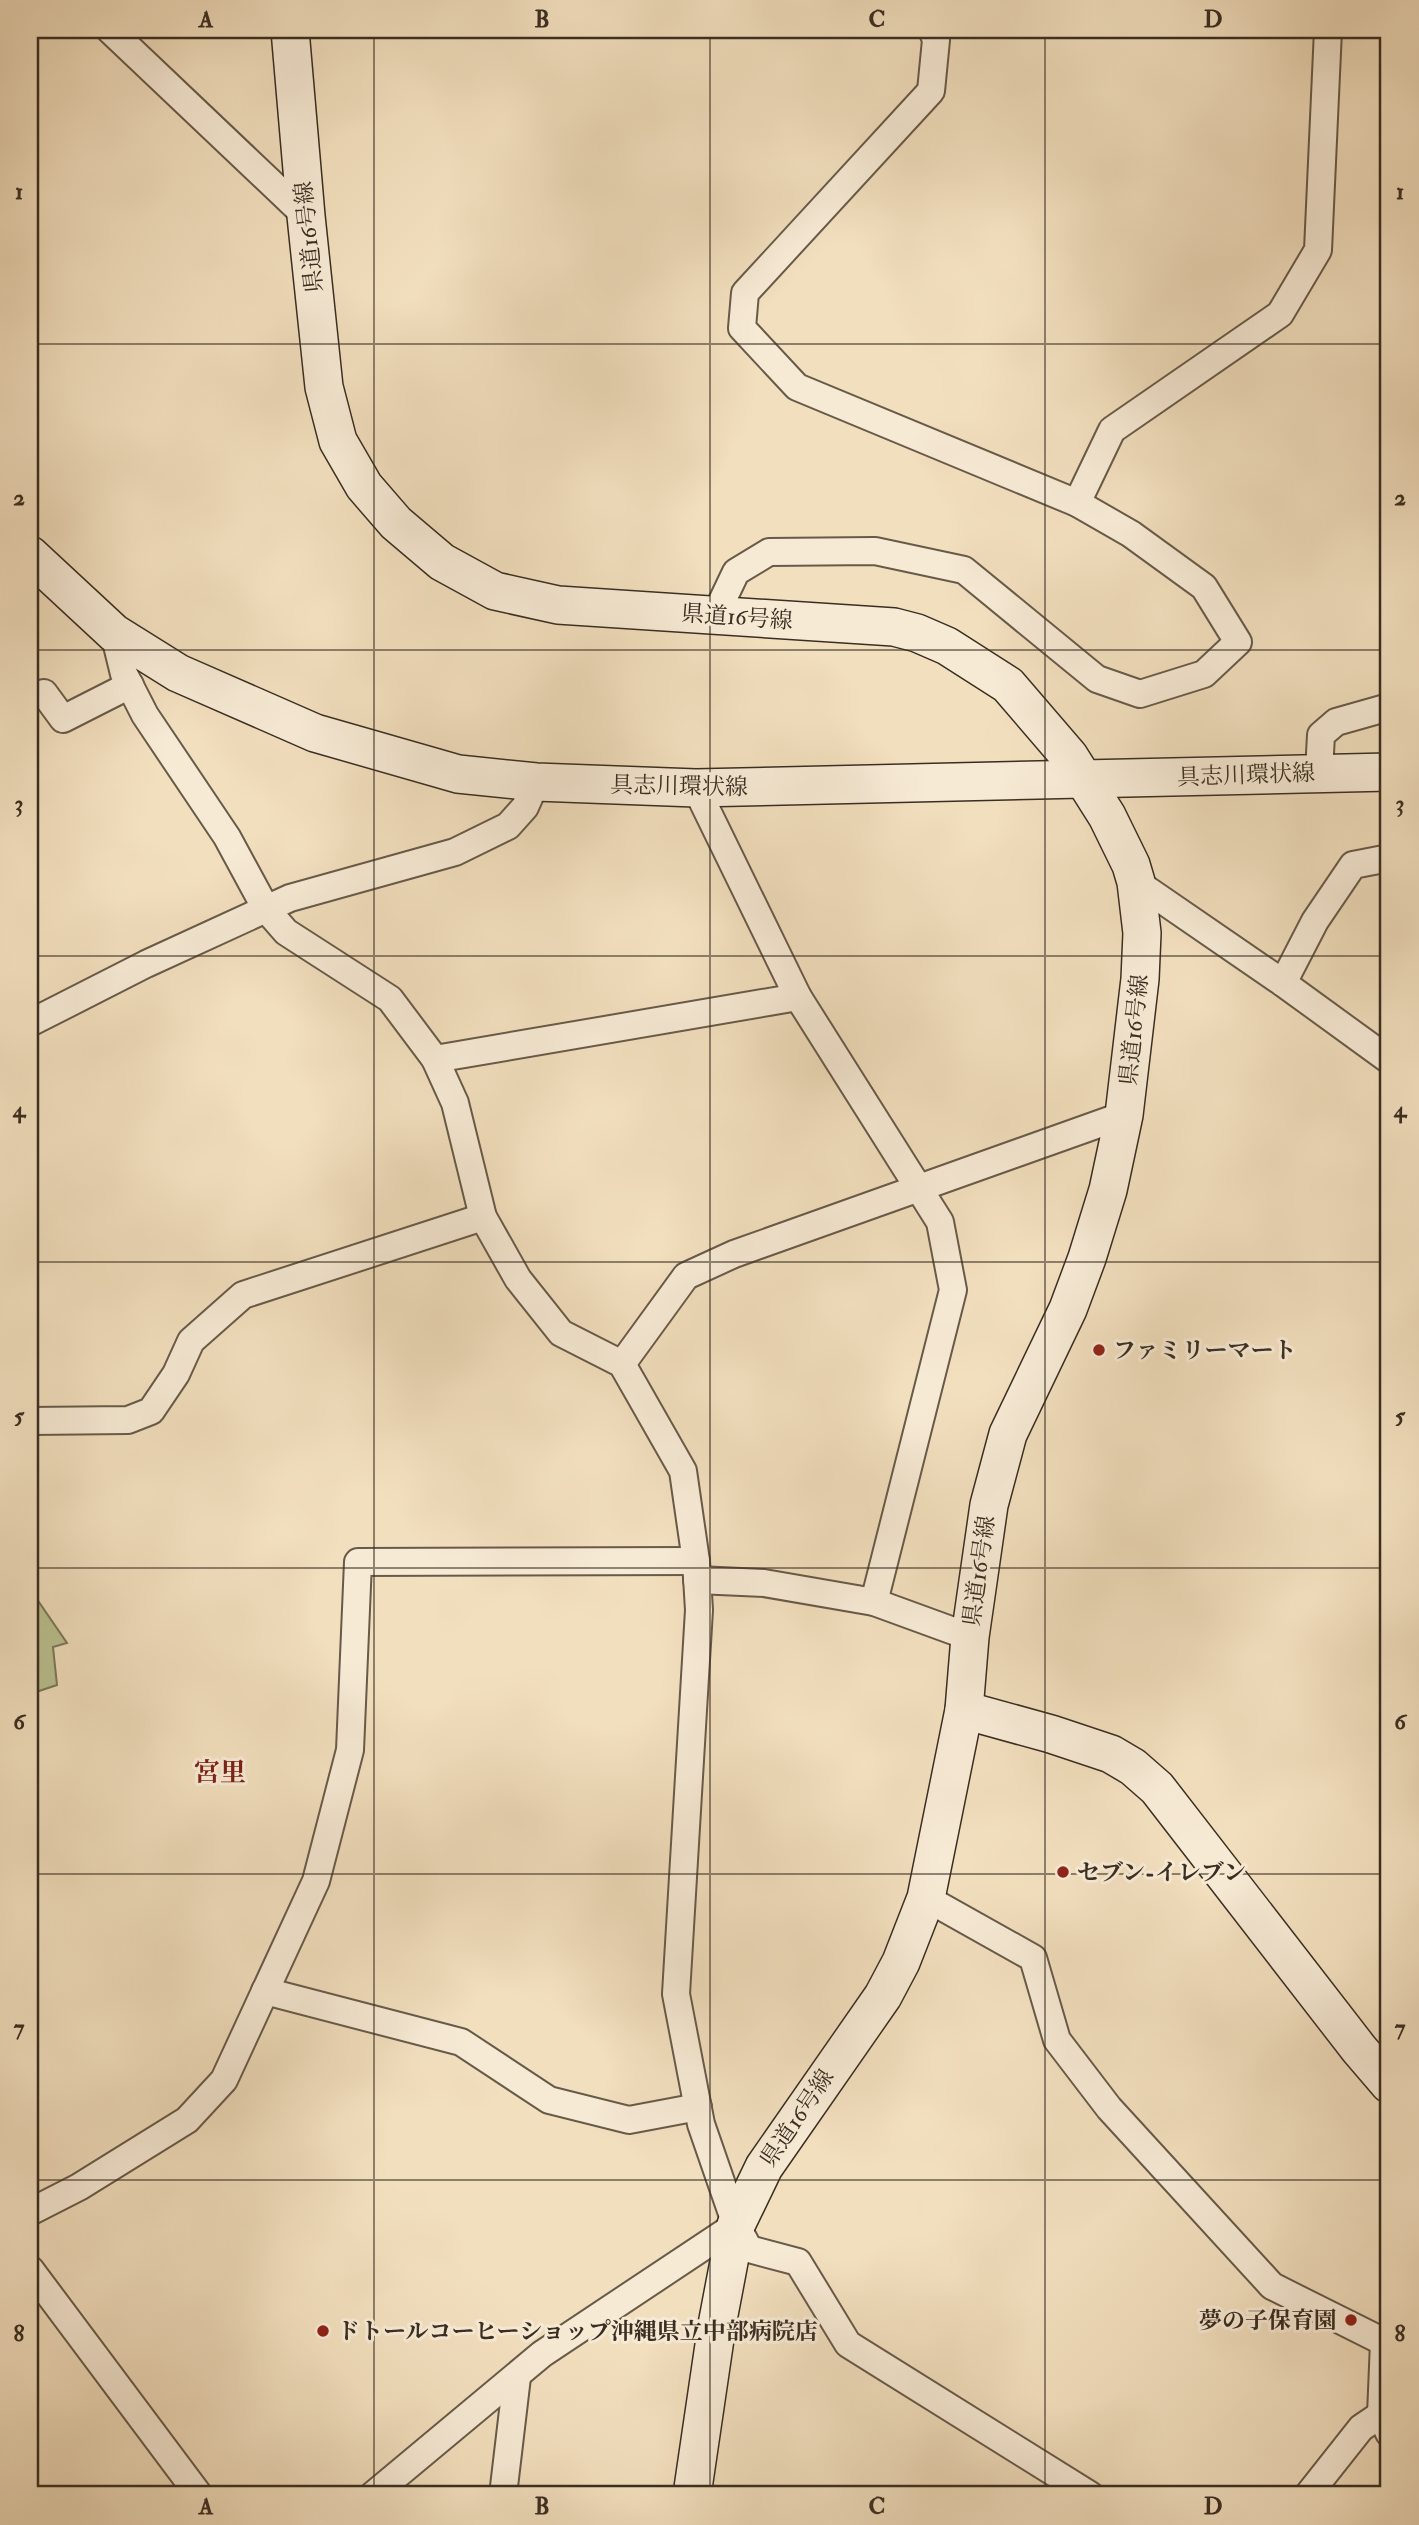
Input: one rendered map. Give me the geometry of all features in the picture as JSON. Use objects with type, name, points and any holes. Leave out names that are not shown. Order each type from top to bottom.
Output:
[{"type":"main road","name":"県道16号線","points":[[290,30],[324,387],[338,441],[364,486],[396,523],[442,562],[495,591],[558,605],[894,627],[917,633],[947,646],[1008,685],[1049,731],[1084,780],[1123,846],[1136,882],[1142,933],[1140,979],[1124,1115],[1108,1190],[1087,1258],[1068,1310],[1008,1434],[989,1505],[970,1637],[964,1710],[926,1898],[901,1962],[883,1996],[764,2167],[736,2225],[717,2325],[692,2495]]},
{"type":"main road","name":"具志川環状線","points":[[30,555],[114,633],[178,673],[315,733],[458,774],[536,782],[696,788],[1389,772]]},
{"type":"main road","points":[[964,1710],[1111,1754],[1133,1767],[1157,1788],[1389,2084]]},
{"type":"street","points":[[110,30],[306,216]]},
{"type":"street","points":[[715,616],[736,572],[769,552],[874,551],[964,570],[1097,679],[1140,694],[1204,674],[1238,642],[1204,587],[1131,534],[1077,503],[797,387],[742,328],[745,293],[931,91],[936,40],[932,30]]},
{"type":"street","points":[[1077,503],[1111,430],[1280,314],[1318,250],[1328,30]]},
{"type":"street","points":[[114,633],[124,674],[145,715],[227,837],[266,909],[286,932],[390,999],[435,1059],[455,1103],[483,1217],[518,1279],[561,1333],[622,1364],[683,1471],[699,1610],[676,1994],[701,2124],[736,2225],[749,2249],[798,2262],[848,2344],[1090,2495]]},
{"type":"street","points":[[30,698],[44,693],[63,719],[130,685]]},
{"type":"street","points":[[1319,772],[1321,735],[1336,722],[1389,707]]},
{"type":"street","points":[[30,1023],[146,964],[290,898],[455,852],[508,826],[525,807],[536,782]]},
{"type":"street","points":[[696,788],[798,997],[940,1222],[953,1290],[874,1602]]},
{"type":"street","points":[[1283,983],[1315,921],[1353,865],[1389,858]]},
{"type":"street","points":[[1136,882],[1389,1060]]},
{"type":"street","points":[[435,1059],[798,997]]},
{"type":"street","points":[[622,1364],[686,1276],[734,1254],[1124,1115]]},
{"type":"street","points":[[30,1421],[128,1419],[151,1411],[176,1374],[191,1341],[243,1295],[483,1217]]},
{"type":"street","points":[[30,2212],[79,2187],[187,2120],[224,2080],[316,1881],[349,1750],[358,1562],[696,1571],[874,1602],[970,1637]]},
{"type":"street","points":[[926,1898],[1033,1958],[1057,2040],[1109,2108],[1272,2286],[1384,2342],[1387,2419],[1361,2428],[1308,2495]]},
{"type":"street","points":[[265,1991],[461,2042],[549,2099],[629,2120],[698,2107]]},
{"type":"street","points":[[373,2495],[542,2354],[736,2225]]},
{"type":"street","points":[[30,2269],[199,2495]]},
{"type":"street","points":[[503,2495],[517,2377]]},
{"type":"green space","points":[[30,1589],[67,1643],[53,1647],[57,1685],[30,1694]]},
{"type":"place","name":"ファミリーマート","points":[[1099,1350]]},
{"type":"place","name":"セブン-イレブン","points":[[1063,1872]]},
{"type":"place","name":"夢の子保育園","points":[[1351,2320]]},
{"type":"place","name":"ドトールコーヒーショップ沖縄県立中部病院店","points":[[323,2331]]},
{"type":"district","name":"宮里","points":[[220,1773]]}]
